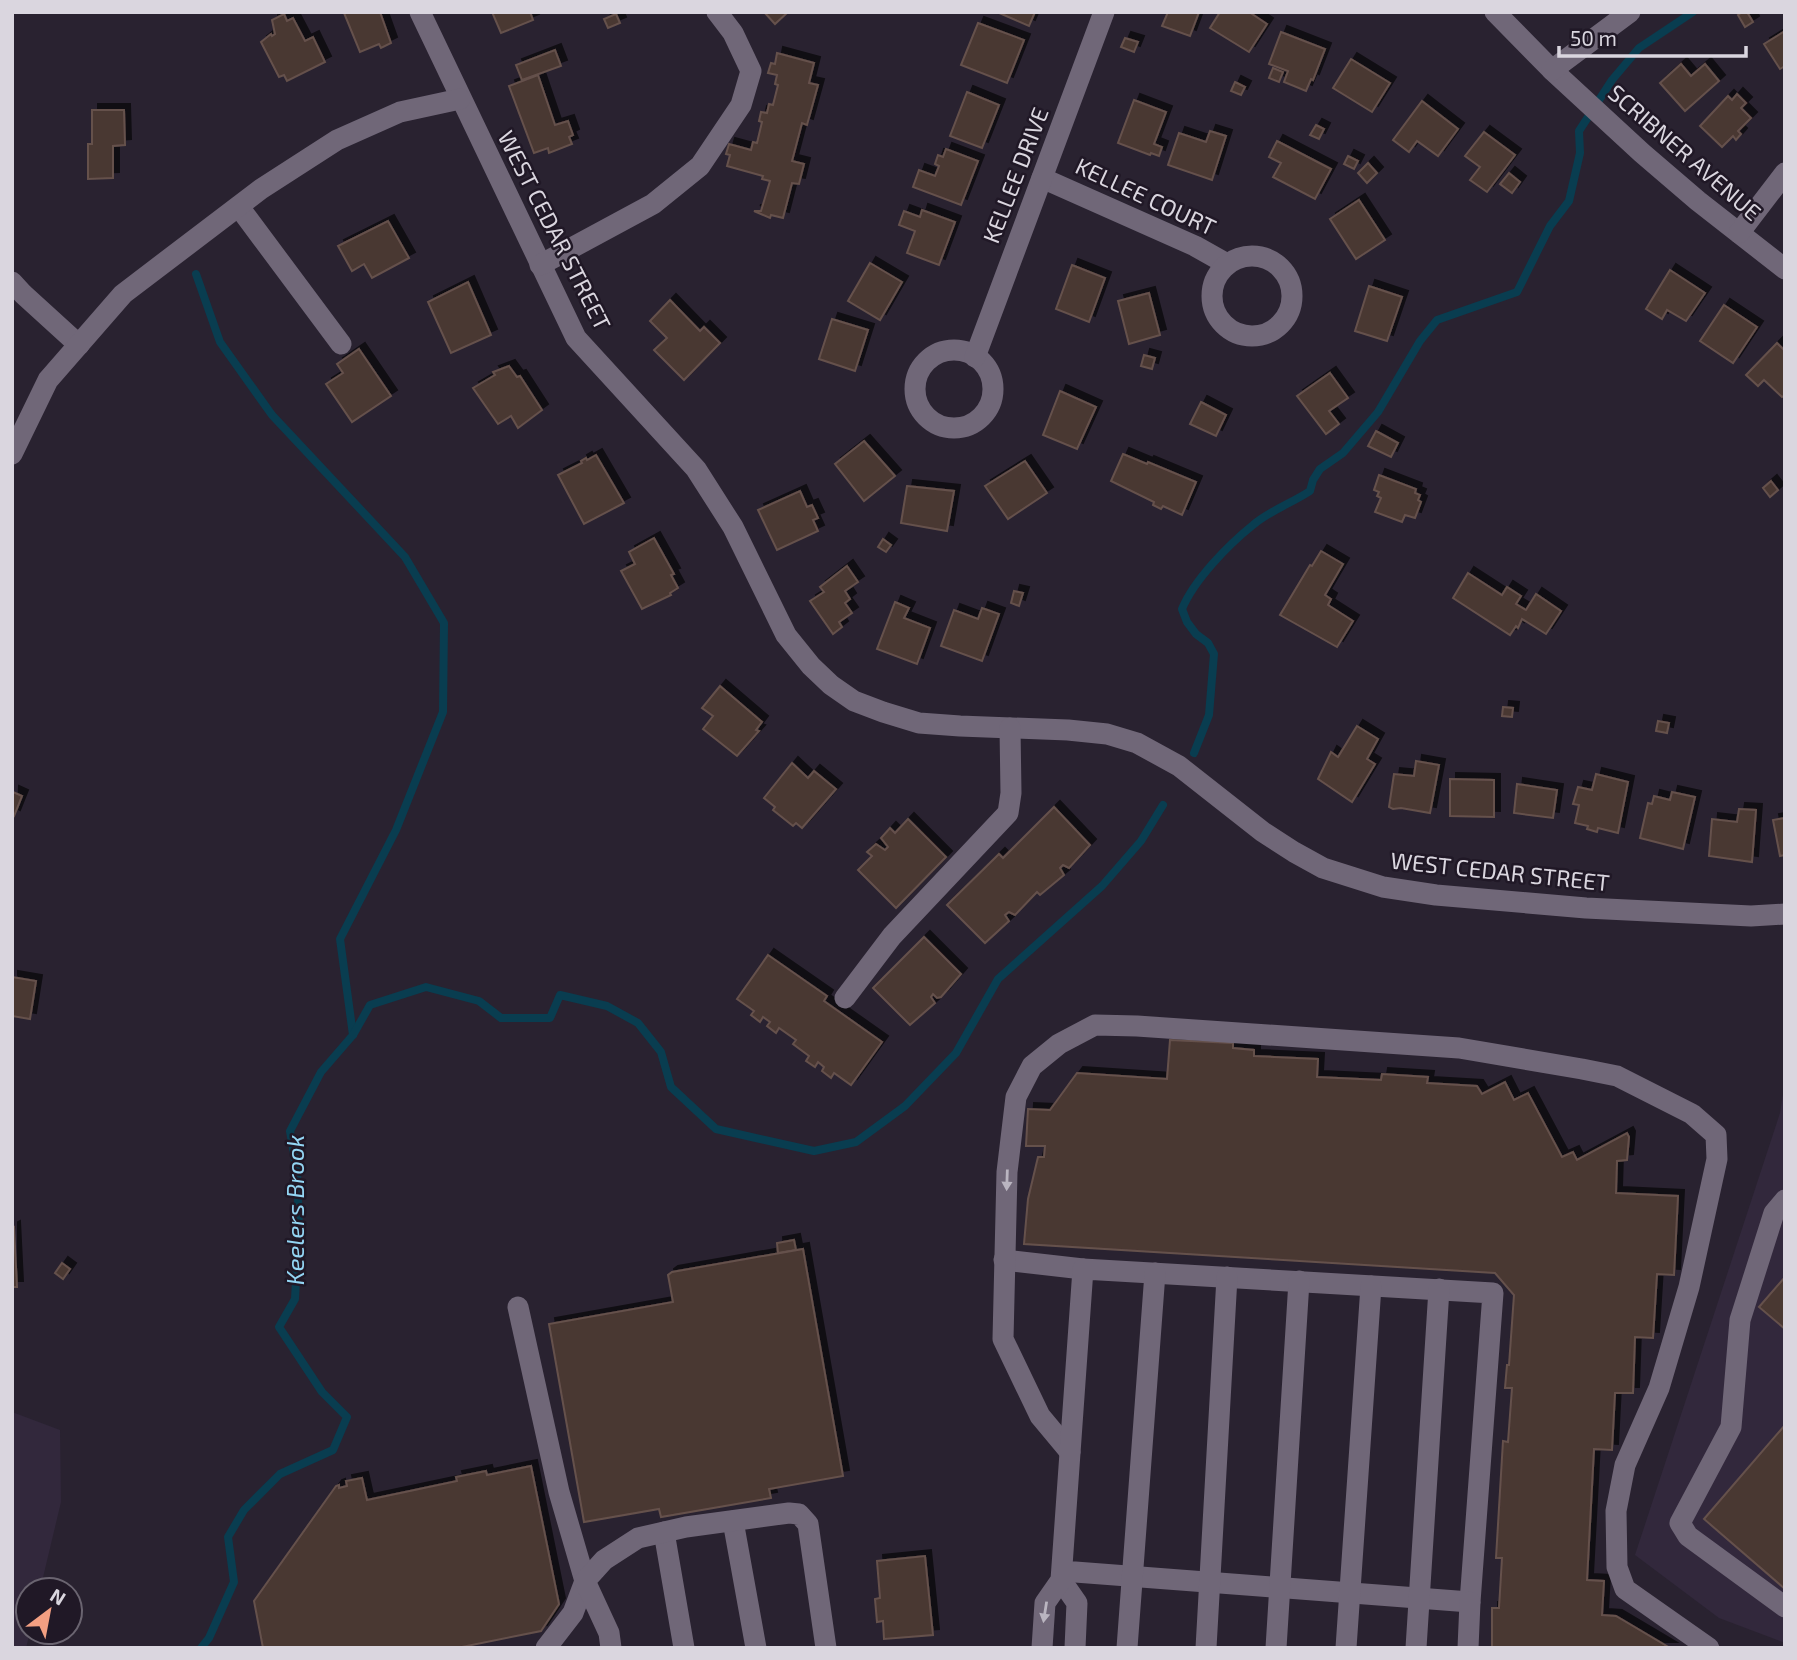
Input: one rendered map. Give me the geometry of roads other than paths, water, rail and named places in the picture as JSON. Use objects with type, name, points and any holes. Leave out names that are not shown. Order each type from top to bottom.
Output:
[{"type":"street","name":"WEST CEDAR STREET","points":[[420,12],[576,338],[675,443],[715,496],[733,527],[786,635],[811,666],[831,685],[854,701],[919,723],[1107,734],[1137,743],[1179,766],[1263,832],[1294,852],[1323,868],[1383,887],[1436,895],[1586,908],[1751,916],[1785,914]]},
{"type":"street","points":[[540,265],[653,204],[700,166],[741,106],[751,71],[733,33],[717,12]]},
{"type":"street","name":"KELLEE DRIVE","points":[[975,357],[1104,12]]},
{"type":"street","name":"SCRIBNER AVENUE","points":[[1495,12],[1552,71],[1642,153],[1785,269]]},
{"type":"street","points":[[1552,71],[1630,12]]},
{"type":"street","points":[[12,454],[48,380],[123,294],[239,207],[337,139],[400,112],[460,99]]},
{"type":"street","points":[[1739,233],[1785,173]]},
{"type":"street","name":"KELLEE COURT","points":[[1042,178],[1195,246],[1227,264]]},
{"type":"street","points":[[239,207],[341,344]]},
{"type":"street","points":[[12,282],[79,345]]},
{"type":"street","points":[[845,998],[892,936],[1008,813],[1011,793],[1010,728]]},
{"type":"street","points":[[1070,1452],[1040,1416],[1003,1339],[1007,1172],[1016,1097],[1032,1066],[1059,1044],[1095,1025],[1255,1033],[1459,1048],[1617,1076],[1692,1114],[1716,1135],[1717,1159],[1689,1287],[1659,1388],[1625,1465],[1616,1511],[1617,1567],[1625,1589],[1709,1648]]},
{"type":"street","points":[[1785,1200],[1774,1213],[1740,1320],[1731,1427],[1680,1523],[1688,1536],[1785,1607]]},
{"type":"street","points":[[1005,1252],[1083,1269],[1493,1293],[1468,1648]]},
{"type":"street","points":[[1042,1648],[1045,1603],[1061,1575],[1083,1269]]},
{"type":"street","points":[[1127,1648],[1155,1273]]},
{"type":"street","points":[[1206,1648],[1227,1277]]},
{"type":"street","points":[[1276,1648],[1299,1281]]},
{"type":"street","points":[[1346,1648],[1371,1286]]},
{"type":"street","points":[[1416,1648],[1439,1289]]},
{"type":"street","points":[[518,1307],[559,1492],[584,1581],[609,1633],[611,1648]]},
{"type":"street","points":[[546,1648],[573,1613],[584,1581],[604,1560],[638,1538],[789,1513],[799,1514],[808,1524],[825,1648]]},
{"type":"street","points":[[733,1521],[756,1648]]},
{"type":"street","points":[[664,1532],[684,1648]]},
{"type":"street","points":[[1061,1575],[1132,1576],[1470,1602]]},
{"type":"street","points":[[1061,1575],[1077,1603],[1074,1648]]},
{"type":"waterway","points":[[1194,753],[1209,715],[1214,654],[1208,643],[1196,634],[1187,622],[1182,609],[1195,586],[1233,542],[1253,525],[1310,491],[1320,469],[1343,453],[1378,412],[1420,341],[1437,320],[1517,292],[1550,226],[1569,201],[1580,153],[1579,131],[1612,80],[1639,48],[1693,12]]},
{"type":"waterway","points":[[196,274],[220,342],[272,415],[405,557],[444,623],[443,712],[396,830],[340,939],[353,1035]]},
{"type":"waterway","name":"Keelers Brook","points":[[201,1648],[209,1638],[234,1582],[228,1537],[244,1510],[280,1474],[333,1450],[347,1417],[322,1392],[279,1327],[295,1299],[299,1226],[297,1172],[290,1131],[321,1072],[353,1035],[370,1005],[426,987],[479,1001],[501,1018],[550,1018],[560,995],[607,1006],[638,1023],[661,1052],[671,1087],[716,1129],[814,1151],[856,1142],[905,1106],[956,1053],[998,979],[1102,886],[1141,841],[1163,805]]}]
